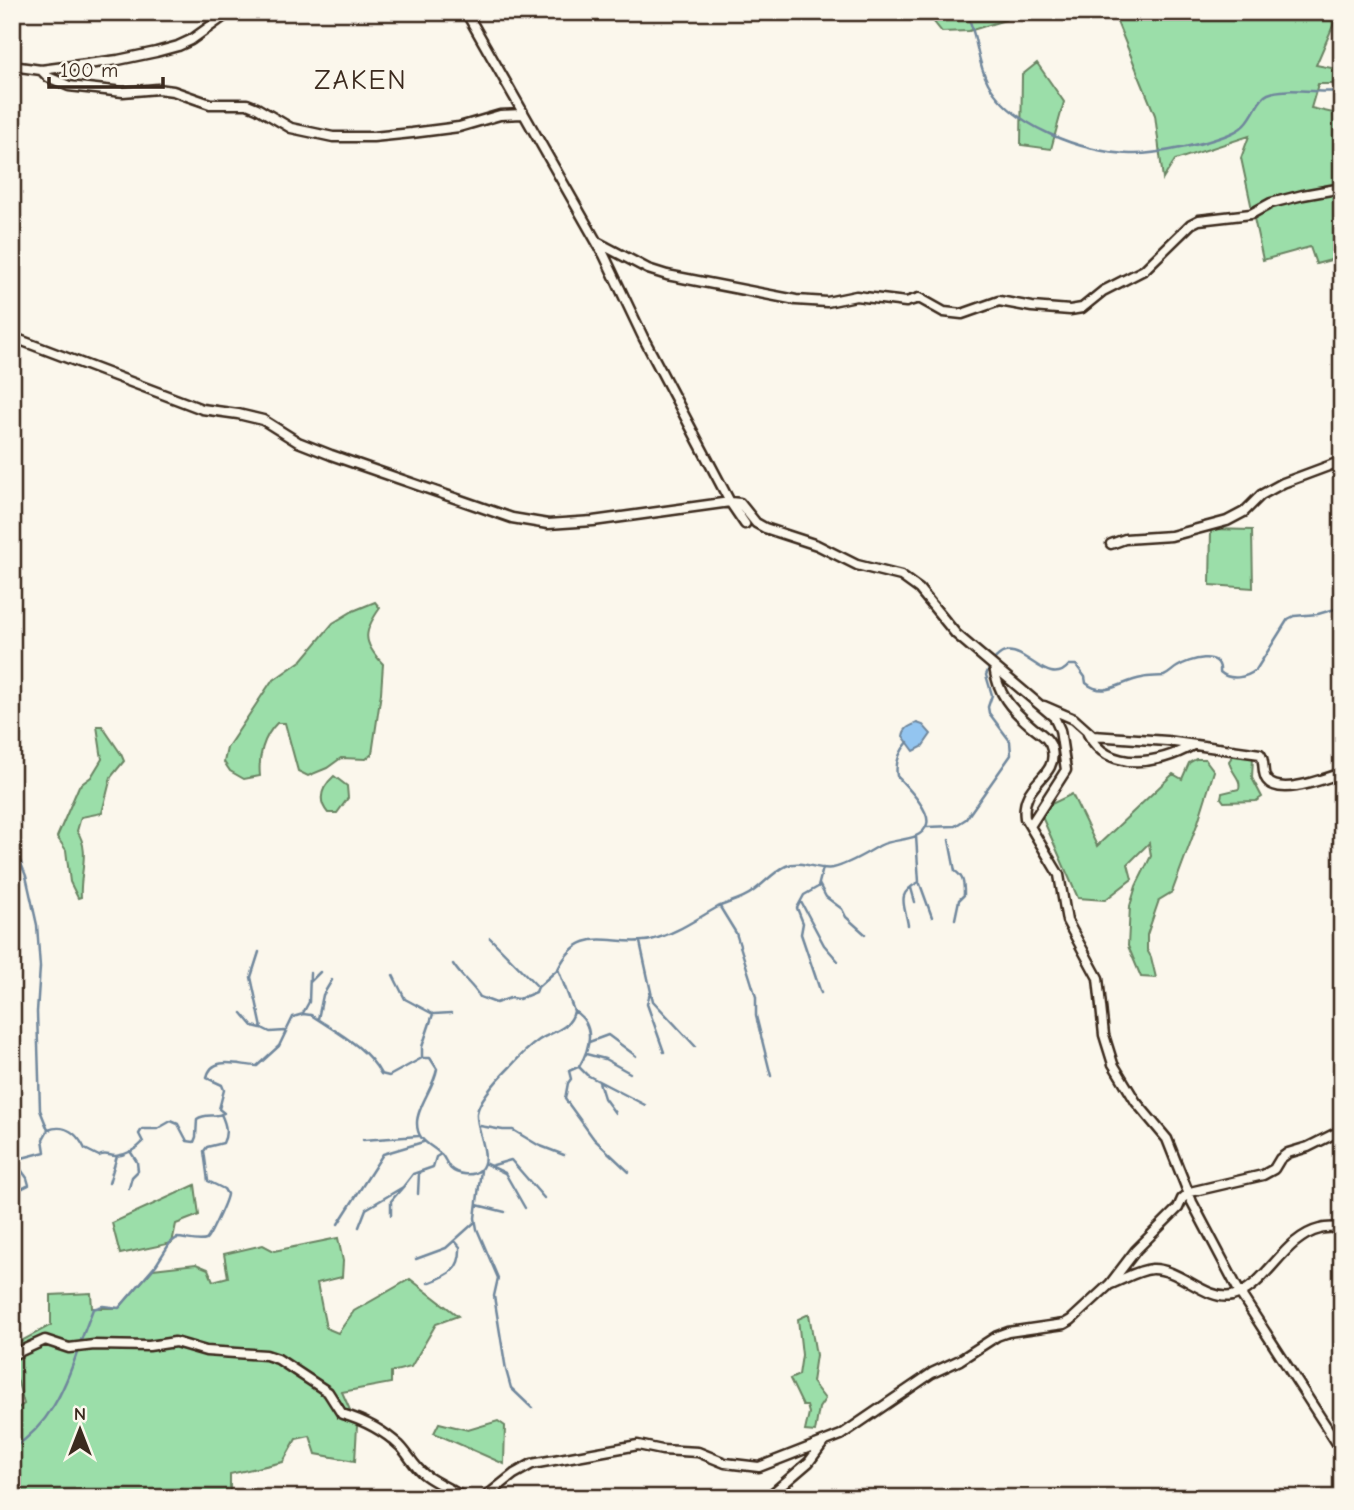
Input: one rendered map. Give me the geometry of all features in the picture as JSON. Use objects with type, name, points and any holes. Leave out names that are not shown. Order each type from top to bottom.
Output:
[{"type":"street","points":[[12,66],[41,70],[118,60],[178,46],[230,12]]},
{"type":"street","points":[[466,12],[597,242],[643,337],[730,502],[745,524]]},
{"type":"street","points":[[41,70],[48,77],[68,86],[123,92],[158,89],[210,104],[247,104],[292,128],[333,137],[409,134],[459,127],[500,115],[523,114]]},
{"type":"street","points":[[597,242],[648,269],[667,275],[796,300],[827,302],[856,296],[906,302],[919,298],[944,312],[962,314],[999,301],[1070,310],[1082,308],[1103,291],[1144,270],[1191,223],[1199,219],[1251,215],[1272,203],[1342,188]]},
{"type":"street","points":[[12,337],[202,409],[263,421],[298,442],[331,455],[512,518],[548,524],[740,503],[756,523],[765,528],[817,545],[857,565],[901,576],[919,589],[956,634],[1055,717],[1060,730],[1066,770],[1030,826]]},
{"type":"street","points":[[1111,544],[1125,539],[1171,536],[1227,521],[1244,512],[1261,495],[1283,483],[1342,461]]},
{"type":"street","points":[[995,667],[996,683],[1004,697],[1018,714],[1047,738],[1052,752],[1049,769],[1030,789],[1024,809],[1030,826],[1059,875],[1067,921],[1097,978],[1104,1035],[1114,1064],[1136,1102],[1167,1139],[1189,1193],[1240,1293],[1342,1451]]},
{"type":"street","points":[[1042,705],[1074,719],[1093,736],[1106,739],[1167,741],[1260,754],[1264,759],[1266,778],[1280,787],[1296,787],[1342,773]]},
{"type":"street","points":[[1087,732],[1092,742],[1107,756],[1140,762],[1176,755],[1193,746]]},
{"type":"street","points":[[484,1498],[514,1474],[532,1464],[604,1450],[638,1445],[662,1450],[698,1452],[725,1463],[759,1466],[841,1435],[932,1373],[960,1360],[997,1336],[1064,1324],[1071,1320],[1110,1284],[1136,1250],[1178,1208],[1189,1193],[1263,1175],[1274,1169],[1280,1158],[1288,1153],[1308,1147],[1342,1130]]},
{"type":"street","points":[[1110,1284],[1139,1272],[1157,1270],[1192,1282],[1219,1296],[1240,1293],[1259,1278],[1293,1243],[1320,1229],[1342,1227]]},
{"type":"street","points":[[12,1355],[45,1340],[69,1348],[149,1346],[175,1342],[206,1351],[266,1355],[328,1392],[342,1414],[375,1428],[400,1446],[412,1464],[426,1476],[464,1498]]},
{"type":"street","points":[[767,1498],[809,1462],[822,1443]]},
{"type":"green space","points":[[926,12],[996,12],[1005,20],[969,31],[942,32]]},
{"type":"green space","points":[[1113,12],[1339,12],[1316,65],[1337,69],[1333,84],[1318,84],[1311,108],[1342,115],[1342,257],[1316,264],[1310,247],[1263,260],[1241,158],[1249,136],[1175,160],[1163,179],[1155,115]]},
{"type":"green space","points":[[1037,63],[1064,102],[1051,149],[1021,145],[1022,75]]},
{"type":"green space","points":[[1211,529],[1252,530],[1253,588],[1210,585]]},
{"type":"green space","points":[[375,602],[380,608],[370,624],[367,637],[371,649],[383,664],[372,754],[366,759],[341,758],[308,776],[298,771],[285,723],[277,723],[262,748],[260,776],[244,779],[230,771],[224,762],[227,748],[271,682],[302,660],[333,623]]},
{"type":"green space","points":[[97,726],[102,726],[124,761],[111,777],[102,813],[81,817],[77,831],[84,855],[81,897],[78,898],[70,882],[66,850],[57,837],[79,786],[91,777],[102,759]]},
{"type":"green space","points":[[1235,753],[1253,757],[1252,778],[1262,797],[1256,801],[1224,802],[1221,798],[1222,793],[1239,789],[1239,782],[1229,761]]},
{"type":"green space","points":[[1196,759],[1205,759],[1214,771],[1172,892],[1159,900],[1147,935],[1147,950],[1156,978],[1141,977],[1128,946],[1130,906],[1136,886],[1151,856],[1149,843],[1128,864],[1132,879],[1105,900],[1078,898],[1039,810],[1072,794],[1097,846],[1173,774],[1182,779],[1189,763]]},
{"type":"green space","points":[[334,776],[347,786],[348,798],[337,813],[328,813],[322,794]]},
{"type":"green space","points":[[195,1185],[199,1215],[176,1224],[172,1243],[120,1254],[112,1223]]},
{"type":"green space","points":[[338,1238],[343,1261],[342,1277],[317,1283],[326,1328],[338,1333],[354,1311],[410,1279],[458,1316],[436,1324],[411,1367],[391,1372],[391,1383],[342,1392],[357,1426],[355,1461],[316,1454],[310,1436],[296,1439],[283,1462],[230,1474],[230,1496],[186,1498],[182,1489],[173,1491],[172,1498],[12,1498],[12,1412],[24,1404],[12,1361],[12,1346],[51,1325],[51,1295],[91,1293],[92,1308],[119,1308],[153,1269],[196,1264],[208,1269],[213,1281],[228,1277],[224,1254],[263,1245],[274,1251]]},
{"type":"green space","points":[[809,1314],[816,1355],[812,1382],[825,1399],[819,1408],[815,1432],[805,1431],[809,1413],[807,1406],[803,1406],[790,1379],[799,1375],[802,1355],[798,1319]]},
{"type":"green space","points":[[498,1421],[505,1426],[504,1464],[434,1433],[439,1423],[468,1430]]},
{"type":"water","points":[[917,723],[923,725],[931,734],[922,747],[914,751],[903,736],[906,729]]},
{"type":"waterway","points":[[966,12],[984,75],[999,98],[1031,124],[1091,149],[1130,154],[1183,148],[1241,128],[1268,94],[1284,91],[1342,91]]},
{"type":"waterway","points":[[927,827],[955,826],[966,819],[1011,755],[1010,741],[989,713],[992,695],[986,675],[996,658],[1006,652],[1016,653],[1049,671],[1059,672],[1069,665],[1076,665],[1086,683],[1100,689],[1113,688],[1145,677],[1164,676],[1182,664],[1204,658],[1216,661],[1224,675],[1238,677],[1256,670],[1288,619],[1342,607]]},
{"type":"waterway","points":[[12,1189],[29,1185],[17,1164],[22,1158],[45,1152],[43,1139],[48,1130],[54,1128],[71,1132],[85,1149],[99,1156],[116,1156],[131,1151],[143,1142],[139,1134],[142,1129],[157,1129],[171,1121],[178,1124],[187,1141],[194,1142],[197,1119],[224,1113],[219,1109],[224,1090],[222,1085],[207,1078],[214,1066],[228,1063],[257,1066],[279,1046],[293,1017],[303,1014],[311,1015],[350,1040],[367,1055],[381,1074],[389,1076],[422,1058],[430,1058],[437,1069],[418,1117],[419,1134],[442,1155],[450,1168],[457,1172],[473,1174],[480,1170],[485,1158],[477,1120],[482,1101],[524,1052],[539,1040],[565,1026],[572,1017],[574,1011],[558,969],[567,954],[577,945],[588,941],[637,942],[660,937],[718,907],[740,899],[786,866],[798,864],[833,868],[881,845],[920,834],[927,824],[925,812],[897,776],[898,758],[908,742]]},
{"type":"waterway","points":[[908,925],[903,899],[907,891],[919,882],[916,836]]},
{"type":"waterway","points":[[949,840],[955,871],[962,878],[964,887],[964,895],[959,900],[955,919]]},
{"type":"waterway","points":[[14,846],[26,876],[37,925],[40,967],[37,1012],[40,1110],[48,1130]]},
{"type":"waterway","points":[[821,993],[801,934],[803,923],[797,908],[804,895],[818,887],[823,868]]},
{"type":"waterway","points":[[819,884],[826,897],[842,909],[846,917],[865,934]]},
{"type":"waterway","points":[[920,884],[932,917]]},
{"type":"waterway","points":[[911,888],[915,902]]},
{"type":"waterway","points":[[801,902],[824,945],[838,961]]},
{"type":"waterway","points":[[720,907],[736,933],[756,997],[756,1016],[771,1076]]},
{"type":"waterway","points":[[490,938],[538,987],[558,969]]},
{"type":"waterway","points":[[640,942],[653,1001],[695,1046]]},
{"type":"waterway","points":[[259,952],[251,977],[262,1028],[270,1032],[285,1031]]},
{"type":"waterway","points":[[453,964],[480,997],[496,1003],[510,998],[519,999],[536,992],[538,987]]},
{"type":"waterway","points":[[310,982],[320,972]]},
{"type":"waterway","points":[[303,1013],[309,1002],[310,973]]},
{"type":"waterway","points":[[393,975],[405,999],[433,1014],[422,1047],[422,1058]]},
{"type":"waterway","points":[[318,1019],[323,995],[332,980]]},
{"type":"waterway","points":[[650,993],[647,1004],[664,1052]]},
{"type":"waterway","points":[[574,1011],[586,1023],[589,1037],[579,1067],[587,1075],[645,1105]]},
{"type":"waterway","points":[[242,1013],[253,1026],[261,1028]]},
{"type":"waterway","points":[[434,1014],[451,1013]]},
{"type":"waterway","points":[[589,1042],[608,1035],[636,1056]]},
{"type":"waterway","points":[[586,1054],[605,1059],[630,1073]]},
{"type":"waterway","points":[[578,1067],[569,1071],[571,1079],[565,1099],[594,1139],[629,1172]]},
{"type":"waterway","points":[[599,1082],[604,1098],[615,1113]]},
{"type":"waterway","points":[[80,1343],[93,1309],[103,1306],[119,1308],[156,1265],[170,1243],[177,1238],[199,1241],[208,1238],[227,1194],[224,1189],[208,1181],[204,1151],[207,1147],[223,1143],[226,1129],[221,1114]]},
{"type":"waterway","points":[[480,1126],[513,1130],[538,1145],[564,1155]]},
{"type":"waterway","points":[[363,1140],[419,1136]]},
{"type":"waterway","points":[[338,1224],[383,1154],[423,1142]]},
{"type":"waterway","points":[[129,1188],[132,1177],[138,1171],[137,1162],[130,1151]]},
{"type":"waterway","points":[[359,1227],[366,1209],[403,1187],[413,1174],[433,1167],[436,1157],[441,1154]]},
{"type":"waterway","points":[[109,1183],[117,1156]]},
{"type":"waterway","points":[[490,1166],[511,1160],[544,1198]]},
{"type":"waterway","points":[[484,1163],[505,1173],[525,1208]]},
{"type":"waterway","points":[[481,1170],[475,1218],[498,1278],[494,1296],[506,1370],[511,1388],[532,1408]]},
{"type":"waterway","points":[[418,1194],[419,1173]]},
{"type":"waterway","points":[[391,1215],[391,1201],[403,1187]]},
{"type":"waterway","points":[[477,1205],[505,1212]]},
{"type":"waterway","points":[[416,1259],[446,1248],[475,1222]]},
{"type":"waterway","points":[[428,1283],[456,1267],[460,1247],[455,1241]]},
{"type":"waterway","points":[[12,1449],[36,1429],[54,1406],[78,1350]]},
{"type":"district","name":"ZAKEN","points":[[361,79]]}]
